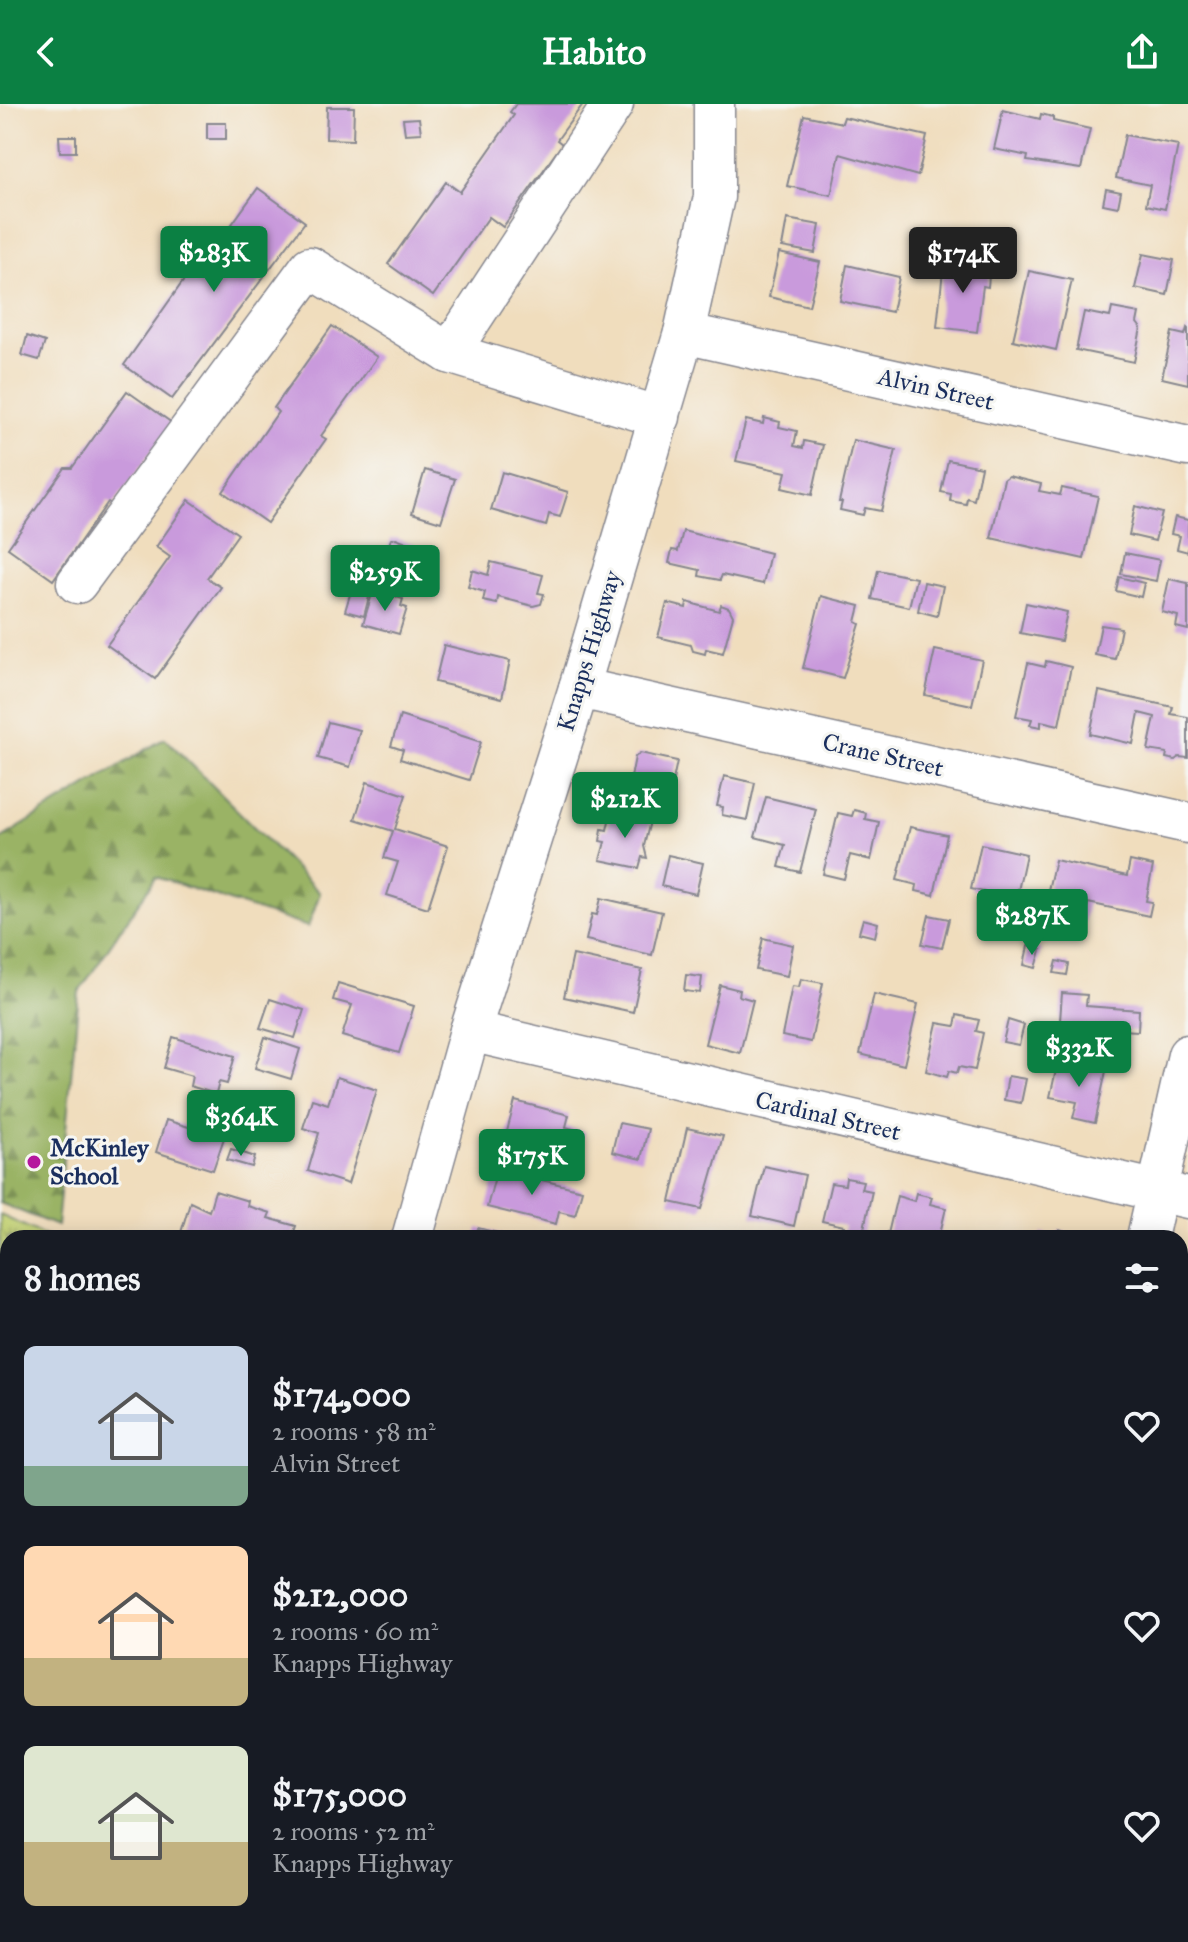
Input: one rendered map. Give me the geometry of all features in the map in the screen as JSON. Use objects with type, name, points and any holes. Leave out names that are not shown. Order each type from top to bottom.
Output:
[{"type":"street","points":[[449,353],[613,104]]},
{"type":"street","name":"Knapps Highway","points":[[414,1230],[470,1031],[579,688],[684,333],[714,197],[714,104]]},
{"type":"street","points":[[77,583],[310,267],[449,353],[660,417]]},
{"type":"street","name":"Alvin Street","points":[[684,333],[1188,446]]},
{"type":"street","name":"Crane Street","points":[[579,688],[1188,823]]},
{"type":"street","name":"Cardinal Street","points":[[470,1031],[1172,1195]]},
{"type":"street","points":[[1152,1230],[1172,1195],[1188,1055]]},
{"type":"green space","name":"McKinley School","points":[[165,738],[320,893],[308,927],[156,877],[79,992],[57,1226],[0,1203],[0,839]]},
{"type":"green space","points":[[0,1215],[33,1230],[0,1230]]},
{"type":"building","points":[[516,104],[583,104],[557,140],[562,144],[503,227],[489,217],[433,296],[388,264],[446,182],[460,192],[514,115],[510,112]]},
{"type":"building","points":[[327,107],[354,107],[353,140],[326,139]]},
{"type":"building","points":[[1003,110],[1040,119],[1041,114],[1053,117],[1053,121],[1090,129],[1081,169],[1027,161],[1028,156],[994,149]]},
{"type":"building","points":[[804,115],[842,123],[844,117],[927,136],[918,176],[840,154],[831,195],[787,186]]},
{"type":"building","points":[[419,118],[421,133],[405,134],[403,119]]},
{"type":"building","points":[[207,123],[226,123],[226,139],[207,139]]},
{"type":"building","points":[[1125,135],[1178,145],[1165,209],[1146,205],[1150,185],[1116,178]]},
{"type":"building","points":[[59,136],[76,136],[76,152],[60,152]]},
{"type":"building","points":[[258,188],[305,222],[172,399],[124,365],[189,273],[194,277]]},
{"type":"building","points":[[1106,189],[1121,192],[1118,207],[1103,204]]},
{"type":"building","points":[[787,219],[820,225],[815,253],[782,247]]},
{"type":"building","points":[[779,253],[820,262],[809,306],[769,297]]},
{"type":"building","points":[[1143,254],[1174,260],[1167,295],[1135,288]]},
{"type":"building","points":[[944,261],[1000,268],[999,277],[989,276],[988,287],[983,286],[977,332],[937,327]]},
{"type":"building","points":[[847,265],[899,277],[892,312],[840,301]]},
{"type":"building","points":[[1029,271],[1072,280],[1056,350],[1013,340]]},
{"type":"building","points":[[1112,308],[1139,313],[1137,323],[1141,328],[1134,362],[1076,350],[1084,312],[1110,317]]},
{"type":"building","points":[[332,326],[377,357],[321,436],[326,439],[267,523],[223,492],[278,412],[274,408]]},
{"type":"building","points":[[1187,328],[1188,384],[1162,378],[1172,332],[1185,335]]},
{"type":"building","points":[[27,336],[45,342],[39,360],[22,355]]},
{"type":"building","points":[[127,391],[172,423],[113,505],[108,502],[53,580],[8,548],[65,468],[72,468]]},
{"type":"building","points":[[764,418],[780,422],[779,427],[797,431],[794,446],[803,448],[804,441],[823,445],[812,495],[782,488],[786,472],[736,461],[746,420],[763,424]]},
{"type":"building","points":[[853,440],[896,450],[881,511],[865,508],[863,515],[840,510],[842,502],[839,502]]},
{"type":"building","points":[[948,460],[981,467],[974,500],[967,498],[966,504],[950,501],[951,494],[941,492]]},
{"type":"building","points":[[425,470],[455,479],[441,522],[412,513]]},
{"type":"building","points":[[502,472],[568,492],[560,517],[549,514],[546,526],[491,510]]},
{"type":"building","points":[[1008,476],[1041,484],[1039,491],[1060,495],[1062,488],[1098,496],[1084,559],[991,538],[1004,479]]},
{"type":"building","points":[[189,500],[238,534],[207,578],[221,587],[155,679],[107,645],[170,557],[156,547]]},
{"type":"building","points":[[1135,506],[1162,513],[1155,541],[1129,535]]},
{"type":"building","points":[[1175,517],[1188,520],[1188,552],[1177,549],[1180,536],[1171,534]]},
{"type":"building","points":[[683,531],[770,553],[763,584],[722,575],[720,580],[699,576],[700,570],[669,563],[672,550],[678,551]]},
{"type":"building","points":[[396,538],[427,550],[410,595],[375,583],[391,539]]},
{"type":"building","points":[[1125,553],[1160,560],[1156,581],[1121,574]]},
{"type":"building","points":[[491,562],[543,575],[538,593],[544,594],[541,604],[533,606],[498,597],[497,604],[483,601],[485,592],[468,587],[472,570],[488,575]]},
{"type":"building","points":[[878,570],[916,578],[909,607],[872,599]]},
{"type":"building","points":[[1119,577],[1144,583],[1141,597],[1116,591]]},
{"type":"building","points":[[1169,579],[1188,583],[1188,630],[1176,627],[1178,616],[1162,612]]},
{"type":"building","points":[[924,582],[943,586],[937,616],[918,611]]},
{"type":"building","points":[[352,588],[370,593],[364,616],[345,611]]},
{"type":"building","points":[[373,591],[403,599],[401,606],[407,608],[399,634],[363,624]]},
{"type":"building","points":[[821,596],[860,606],[856,622],[860,624],[843,678],[803,668]]},
{"type":"building","points":[[687,602],[719,611],[721,605],[729,608],[733,616],[723,653],[706,649],[705,654],[693,651],[691,645],[658,637],[667,603],[686,608]]},
{"type":"building","points":[[1026,603],[1067,612],[1061,641],[1020,633]]},
{"type":"building","points":[[1101,625],[1121,628],[1115,659],[1095,655]]},
{"type":"building","points":[[444,645],[510,661],[502,698],[435,682]]},
{"type":"building","points":[[935,650],[982,660],[972,705],[925,695]]},
{"type":"building","points":[[1046,661],[1071,667],[1059,725],[1041,721],[1041,727],[1030,725],[1032,719],[1016,716],[1028,663],[1045,667]]},
{"type":"building","points":[[1099,691],[1173,707],[1171,714],[1188,717],[1188,758],[1175,760],[1166,758],[1167,753],[1148,750],[1155,717],[1139,713],[1133,744],[1090,734]]},
{"type":"building","points":[[400,716],[481,742],[469,780],[400,759],[403,750],[391,746]]},
{"type":"building","points":[[328,722],[360,730],[350,767],[318,758]]},
{"type":"building","points":[[640,753],[677,761],[669,800],[652,797],[650,808],[626,803],[635,757]]},
{"type":"building","points":[[724,776],[755,783],[747,820],[722,815],[723,807],[717,806]]},
{"type":"building","points":[[367,782],[406,795],[395,829],[448,846],[428,908],[387,895],[398,862],[384,858],[393,831],[355,819]]},
{"type":"building","points":[[766,797],[816,809],[800,872],[779,867],[785,845],[755,837]]},
{"type":"building","points":[[854,810],[866,813],[865,819],[879,822],[871,860],[850,855],[844,879],[823,874],[838,813],[852,816]]},
{"type":"building","points":[[611,812],[650,821],[644,846],[647,858],[642,857],[639,868],[600,860],[605,842],[600,841],[602,829],[607,830]]},
{"type":"building","points":[[910,827],[947,835],[934,895],[916,891],[917,885],[897,880]]},
{"type":"building","points":[[981,844],[1026,854],[1016,900],[996,895],[994,904],[982,901],[984,892],[971,889]]},
{"type":"building","points":[[668,855],[703,863],[696,894],[661,886]]},
{"type":"building","points":[[1055,860],[1127,876],[1130,861],[1153,866],[1146,901],[1152,902],[1149,916],[1088,903],[1082,929],[1041,920]]},
{"type":"building","points":[[601,898],[662,912],[652,955],[586,940],[592,914],[597,915]]},
{"type":"building","points":[[929,915],[949,919],[942,948],[922,944]]},
{"type":"building","points":[[863,919],[878,923],[875,937],[859,933]]},
{"type":"building","points":[[763,938],[793,945],[787,976],[756,970]]},
{"type":"building","points":[[1028,946],[1041,950],[1036,968],[1024,965]]},
{"type":"building","points":[[573,955],[642,970],[633,1012],[564,997]]},
{"type":"building","points":[[1057,961],[1069,964],[1067,975],[1054,973]]},
{"type":"building","points":[[686,975],[702,977],[700,993],[684,991]]},
{"type":"building","points":[[801,979],[823,983],[811,1042],[782,1036],[792,986],[799,987]]},
{"type":"building","points":[[338,983],[414,1006],[399,1053],[342,1036],[352,1005],[333,1000]]},
{"type":"building","points":[[720,985],[740,990],[739,996],[753,1000],[740,1053],[705,1044]]},
{"type":"building","points":[[1062,993],[1087,995],[1086,1006],[1139,1010],[1138,1031],[1121,1030],[1121,1040],[1059,1035]]},
{"type":"building","points":[[874,994],[918,1004],[904,1065],[860,1054]]},
{"type":"building","points":[[270,999],[304,1010],[295,1038],[260,1028]]},
{"type":"building","points":[[957,1015],[979,1020],[976,1031],[983,1033],[975,1070],[959,1067],[957,1073],[949,1071],[947,1077],[926,1071],[937,1023],[955,1026]]},
{"type":"building","points":[[1008,1020],[1024,1025],[1019,1045],[1003,1042]]},
{"type":"building","points":[[173,1037],[235,1056],[227,1084],[219,1082],[216,1094],[190,1086],[192,1076],[164,1068]]},
{"type":"building","points":[[265,1037],[300,1049],[291,1079],[255,1068]]},
{"type":"building","points":[[1058,1061],[1106,1071],[1095,1123],[1073,1118],[1077,1102],[1050,1097]]},
{"type":"building","points":[[1008,1076],[1026,1079],[1021,1103],[1004,1100]]},
{"type":"building","points":[[337,1077],[377,1090],[348,1184],[308,1171],[319,1133],[303,1128],[312,1099],[328,1104]]},
{"type":"building","points":[[515,1101],[569,1115],[566,1127],[584,1132],[578,1158],[505,1139]]},
{"type":"building","points":[[166,1120],[224,1138],[213,1170],[156,1152]]},
{"type":"building","points":[[619,1123],[648,1129],[641,1159],[612,1152]]},
{"type":"building","points":[[687,1128],[723,1136],[702,1209],[670,1202]]},
{"type":"building","points":[[231,1149],[255,1157],[252,1167],[227,1160]]},
{"type":"building","points":[[764,1166],[805,1175],[794,1226],[752,1216]]},
{"type":"building","points":[[497,1169],[582,1190],[575,1215],[559,1211],[556,1224],[487,1207]]},
{"type":"building","points":[[846,1178],[863,1181],[861,1189],[872,1191],[864,1230],[843,1230],[844,1226],[822,1221],[831,1183],[845,1185]]},
{"type":"building","points":[[215,1191],[248,1201],[247,1206],[270,1213],[268,1218],[296,1226],[295,1230],[182,1230],[190,1202],[209,1211]]},
{"type":"building","points":[[916,1193],[932,1197],[930,1204],[946,1208],[941,1230],[889,1230],[897,1196],[914,1201]]},
{"type":"place","name":"McKinley School","points":[[34,1162]]}]
